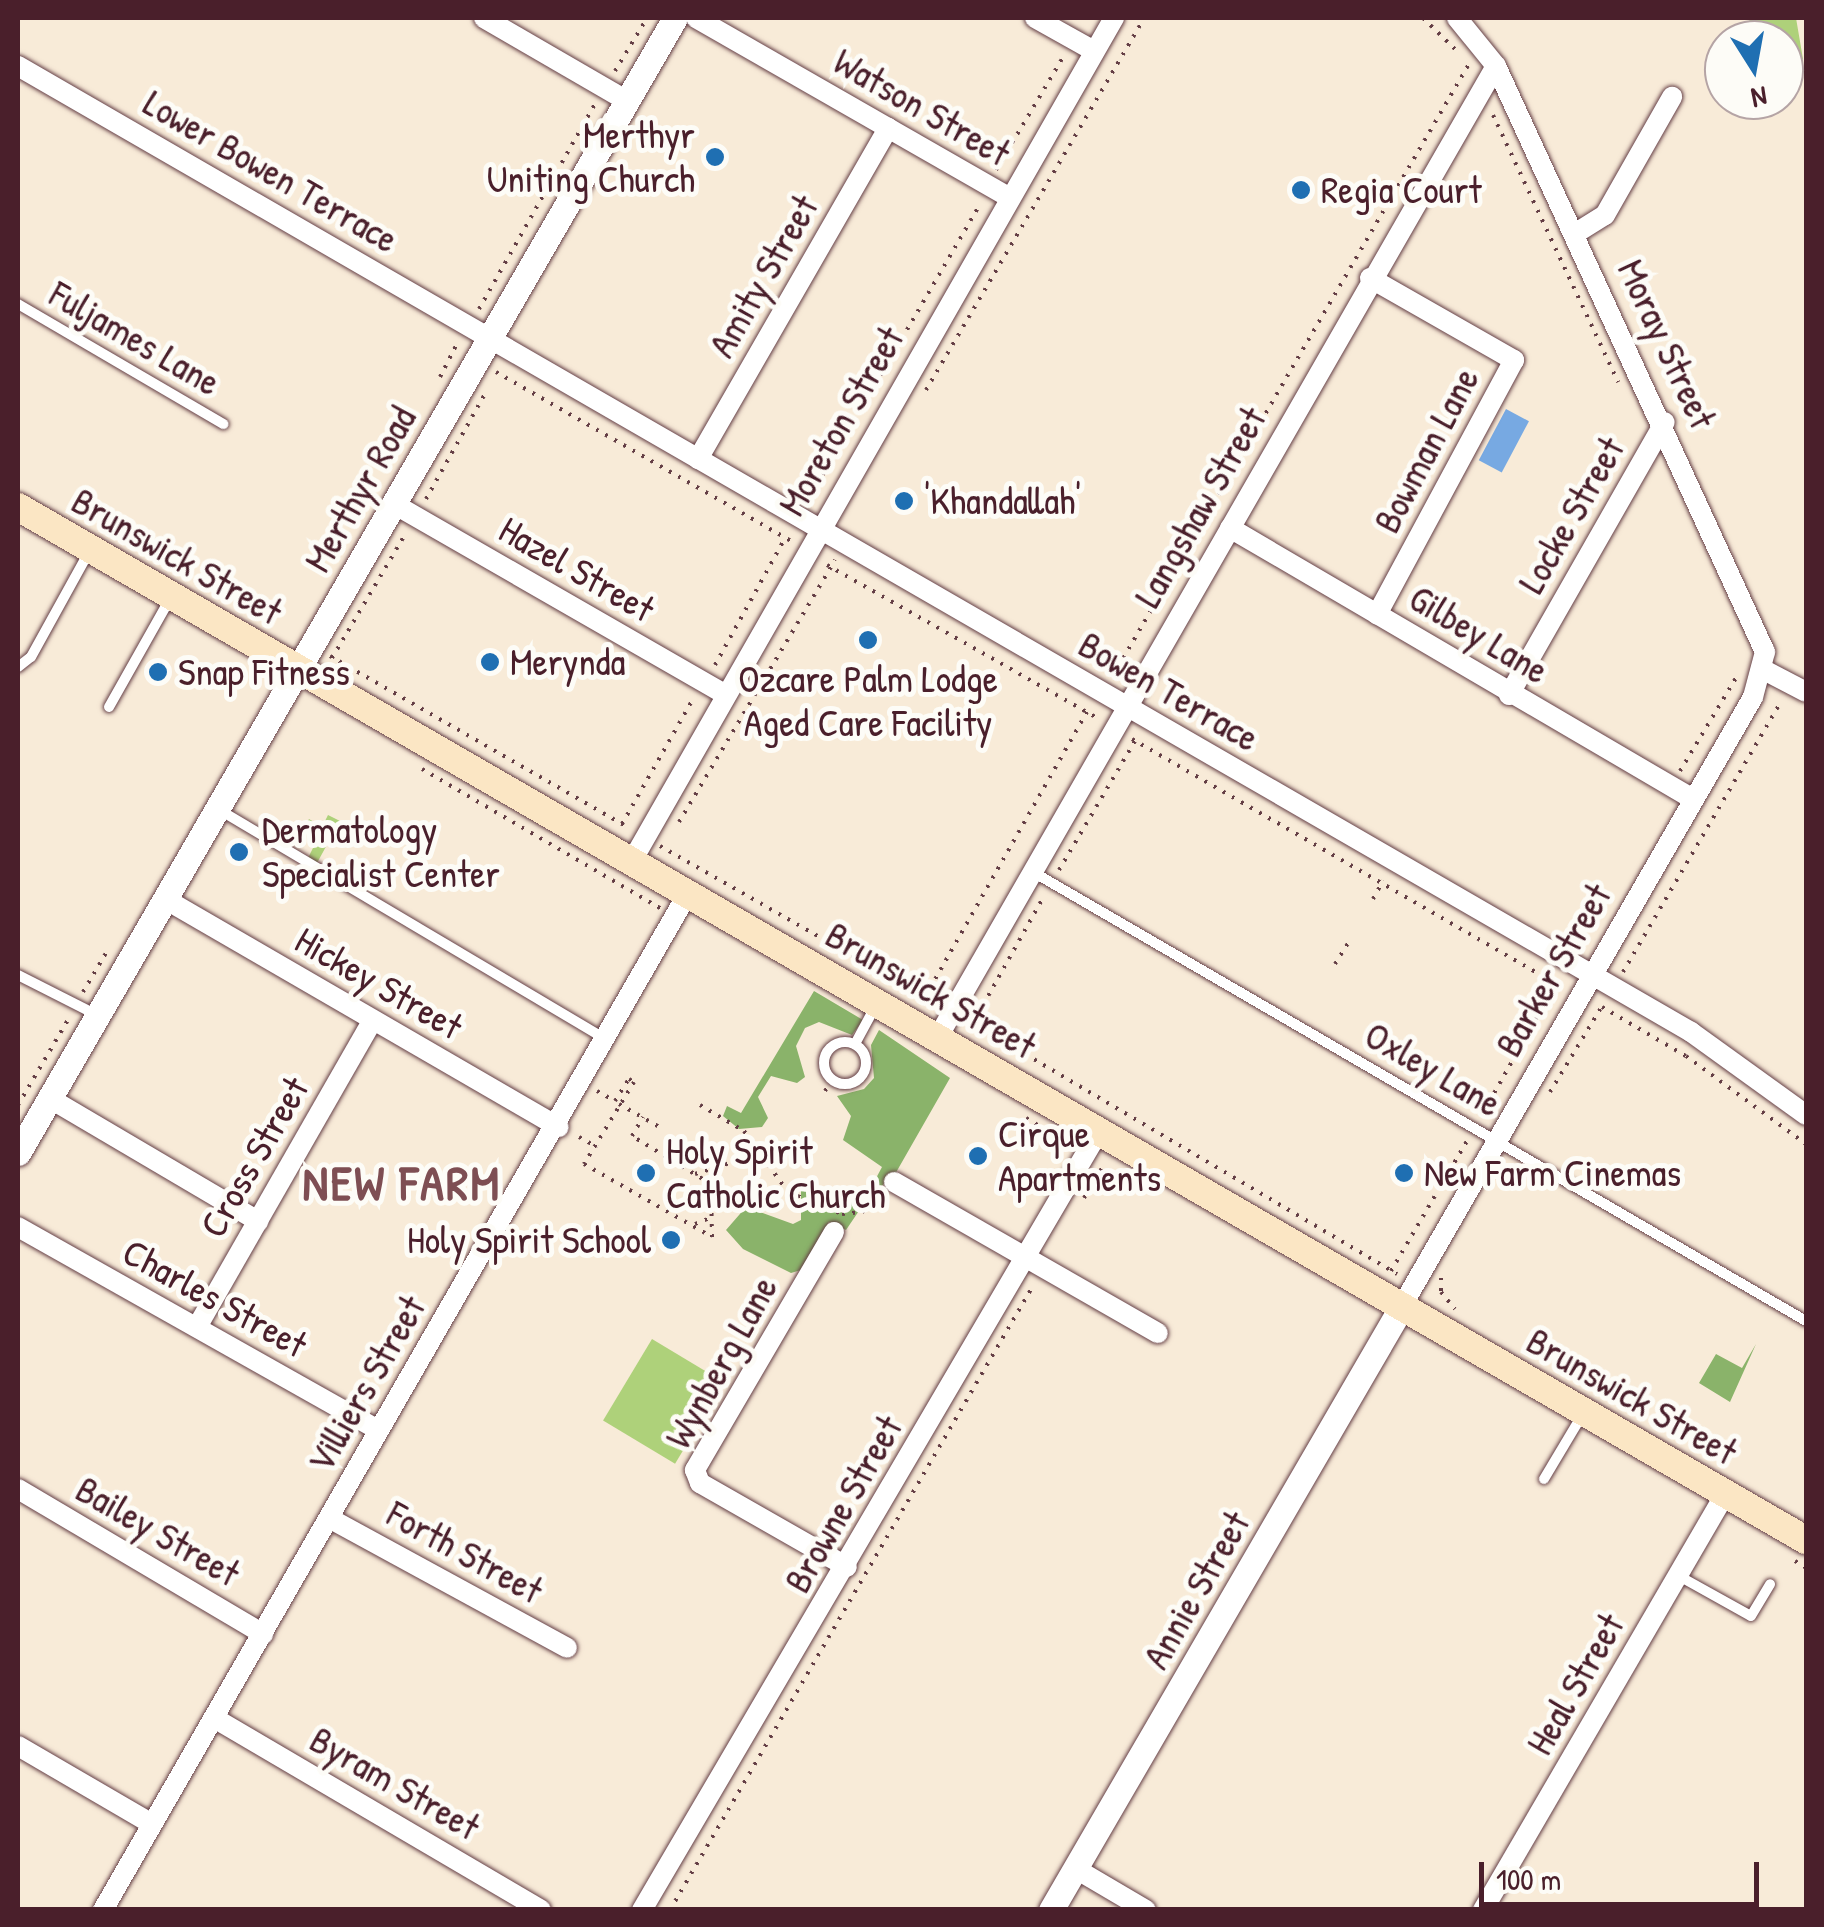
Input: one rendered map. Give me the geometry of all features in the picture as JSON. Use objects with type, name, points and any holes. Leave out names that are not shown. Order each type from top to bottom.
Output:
[{"type":"main road","name":"Brunswick Street","points":[[18,507],[1806,1540]]},
{"type":"street","points":[[484,18],[627,101]]},
{"type":"street","name":"Merthyr Road","points":[[18,1153],[49,1098],[87,1010],[165,899],[298,670],[403,514],[490,339],[675,18]]},
{"type":"street","name":"Watson Street","points":[[696,18],[1010,198]]},
{"type":"street","points":[[1035,18],[1094,51]]},
{"type":"street","name":"Moreton Street","points":[[632,861],[724,694],[1114,18]]},
{"type":"street","name":"Moray Street","points":[[1457,18],[1496,66],[1761,631],[1755,667]]},
{"type":"street","name":"Lower Bowen Terrace","points":[[18,66],[490,339]]},
{"type":"street","name":"Langshaw Street","points":[[938,1037],[1029,870],[1496,66]]},
{"type":"street","points":[[1576,233],[1605,215],[1672,98]]},
{"type":"street","name":"Amity Street","points":[[698,459],[888,128]]},
{"type":"street","name":"Bowman Lane","points":[[1370,278],[1514,360],[1377,614]]},
{"type":"street","name":"Bowen Terrace","points":[[490,339],[1691,1032],[1806,1115]]},
{"type":"street","name":"Locke Street","points":[[1509,695],[1665,422]]},
{"type":"street","name":"Hazel Street","points":[[403,514],[724,694]]},
{"type":"street","name":"Gilbey Lane","points":[[1230,528],[1509,695],[1693,799]]},
{"type":"street","points":[[1755,667],[1806,692]]},
{"type":"street","name":"Barker Street","points":[[1402,1306],[1693,799],[1755,667]]},
{"type":"street","name":"Villiers Street","points":[[103,1910],[379,1430],[584,1084],[688,893]]},
{"type":"street","name":"Hickey Street","points":[[165,899],[559,1126]]},
{"type":"street","name":"Cross Street","points":[[197,1327],[372,1021]]},
{"type":"street","points":[[49,1098],[258,1221]]},
{"type":"street","name":"Browne Street","points":[[642,1910],[1035,1263],[1098,1130]]},
{"type":"street","points":[[894,1182],[1158,1333]]},
{"type":"street","name":"Charles Street","points":[[18,1227],[379,1430]]},
{"type":"street","name":"Wynberg Lane","points":[[834,1232],[696,1470],[700,1483],[847,1567]]},
{"type":"street","name":"Annie Street","points":[[1052,1910],[1402,1306]]},
{"type":"street","name":"Bailey Street","points":[[18,1490],[263,1634]]},
{"type":"street","name":"Heal Street","points":[[1483,1910],[1726,1493]]},
{"type":"street","name":"Forth Street","points":[[329,1518],[568,1648]]},
{"type":"street","name":"Byram Street","points":[[214,1718],[541,1910]]},
{"type":"street","points":[[18,1746],[152,1824]]},
{"type":"street","points":[[1076,1868],[1146,1910]]},
{"type":"lane","name":"Fuljames Lane","points":[[18,304],[223,424]]},
{"type":"lane","points":[[18,667],[32,656],[90,549]]},
{"type":"lane","points":[[108,707],[172,596]]},
{"type":"lane","points":[[218,810],[608,1040]]},
{"type":"lane","name":"Oxley Lane","points":[[1029,870],[1806,1321]]},
{"type":"lane","points":[[18,975],[87,1010]]},
{"type":"lane","points":[[856,1044],[878,1003]]},
{"type":"lane","points":[[856,1044],[865,1053],[864,1074],[852,1083],[832,1080],[824,1069],[828,1049],[856,1044]]},
{"type":"lane","points":[[1544,1479],[1585,1412]]},
{"type":"lane","points":[[1678,1576],[1751,1616],[1770,1584]]},
{"type":"path","points":[[613,75],[646,18]]},
{"type":"path","points":[[920,399],[1144,18]]},
{"type":"path","points":[[1118,667],[1471,66],[1424,18]]},
{"type":"path","points":[[995,171],[1066,49]]},
{"type":"path","points":[[479,309],[599,97]]},
{"type":"path","points":[[805,499],[985,195]]},
{"type":"path","points":[[420,510],[494,371],[786,538]]},
{"type":"path","points":[[403,514],[331,657],[624,825],[698,688]]},
{"type":"path","points":[[709,675],[786,538],[785,529]]},
{"type":"path","points":[[835,560],[661,846],[934,1002]]},
{"type":"path","points":[[822,563],[1097,718]]},
{"type":"path","points":[[1675,780],[1755,667]]},
{"type":"path","points":[[1623,972],[1780,703]]},
{"type":"path","points":[[925,997],[1088,712]]},
{"type":"path","points":[[1127,736],[1558,981],[1484,1110]]},
{"type":"path","points":[[1054,877],[1135,741]]},
{"type":"path","points":[[418,767],[661,908]]},
{"type":"path","points":[[1373,899],[1383,881]]},
{"type":"path","points":[[973,1023],[1049,887]]},
{"type":"path","points":[[18,1105],[87,1010],[116,937]]},
{"type":"path","points":[[1335,964],[1348,942]]},
{"type":"path","points":[[1545,1099],[1603,1004],[1686,1056],[1806,1144]]},
{"type":"path","points":[[965,1018],[1392,1273],[1472,1132]]},
{"type":"path","points":[[825,1091],[832,1080]]},
{"type":"path","points":[[584,1084],[663,1128]]},
{"type":"path","points":[[618,1103],[584,1164],[712,1236],[712,1184],[632,1136],[643,1117]]},
{"type":"path","points":[[700,1104],[744,1130],[788,1192],[842,1214],[873,1206],[894,1182]]},
{"type":"path","points":[[579,1137],[596,1147]]},
{"type":"path","points":[[696,1174],[758,1154]]},
{"type":"path","points":[[1076,1212],[1105,1164]]},
{"type":"path","points":[[688,1223],[701,1225],[714,1212]]},
{"type":"path","points":[[670,1910],[1035,1263]]},
{"type":"path","points":[[1441,1276],[1441,1292],[1460,1314]]},
{"type":"green space","points":[[1749,18],[1796,20],[1749,20]]},
{"type":"green space","points":[[328,815],[340,821],[317,863],[308,858],[316,842],[305,826],[309,819],[322,827]]},
{"type":"green space","points":[[814,991],[863,1020],[852,1035],[819,1022],[805,1028],[796,1046],[805,1077],[797,1083],[771,1076],[758,1097],[768,1118],[762,1127],[739,1129],[723,1116],[727,1106],[741,1113]]},
{"type":"green space","points":[[879,1030],[950,1078],[894,1176],[869,1196],[846,1230],[829,1222],[801,1270],[791,1273],[743,1249],[726,1230],[746,1207],[793,1224],[801,1220],[801,1188],[812,1184],[865,1199],[882,1167],[843,1140],[851,1116],[837,1096],[864,1089],[874,1078],[871,1045]]},
{"type":"green space","points":[[652,1339],[724,1382],[675,1464],[603,1420]]},
{"type":"green space","points":[[1756,1344],[1730,1402],[1699,1383],[1716,1354],[1742,1368]]},
{"type":"water","points":[[1506,409],[1529,421],[1502,472],[1479,460]]},
{"type":"place","name":"Merthyr Uniting Church","points":[[715,157]]},
{"type":"place","name":"Regia Court","points":[[1301,190]]},
{"type":"place","name":"'Khandallah'","points":[[904,501]]},
{"type":"place","name":"Ozcare Palm Lodge Aged Care Facility","points":[[868,640]]},
{"type":"place","name":"Merynda","points":[[490,662]]},
{"type":"place","name":"Snap Fitness","points":[[158,672]]},
{"type":"place","name":"Dermatology Specialist Center","points":[[239,852]]},
{"type":"place","name":"Cirque Apartments","points":[[978,1156]]},
{"type":"place","name":"Holy Spirit Catholic Church","points":[[646,1173]]},
{"type":"place","name":"New Farm Cinemas","points":[[1404,1173]]},
{"type":"place","name":"Holy Spirit School","points":[[671,1240]]},
{"type":"district","name":"NEW FARM","points":[[402,1183]]}]
